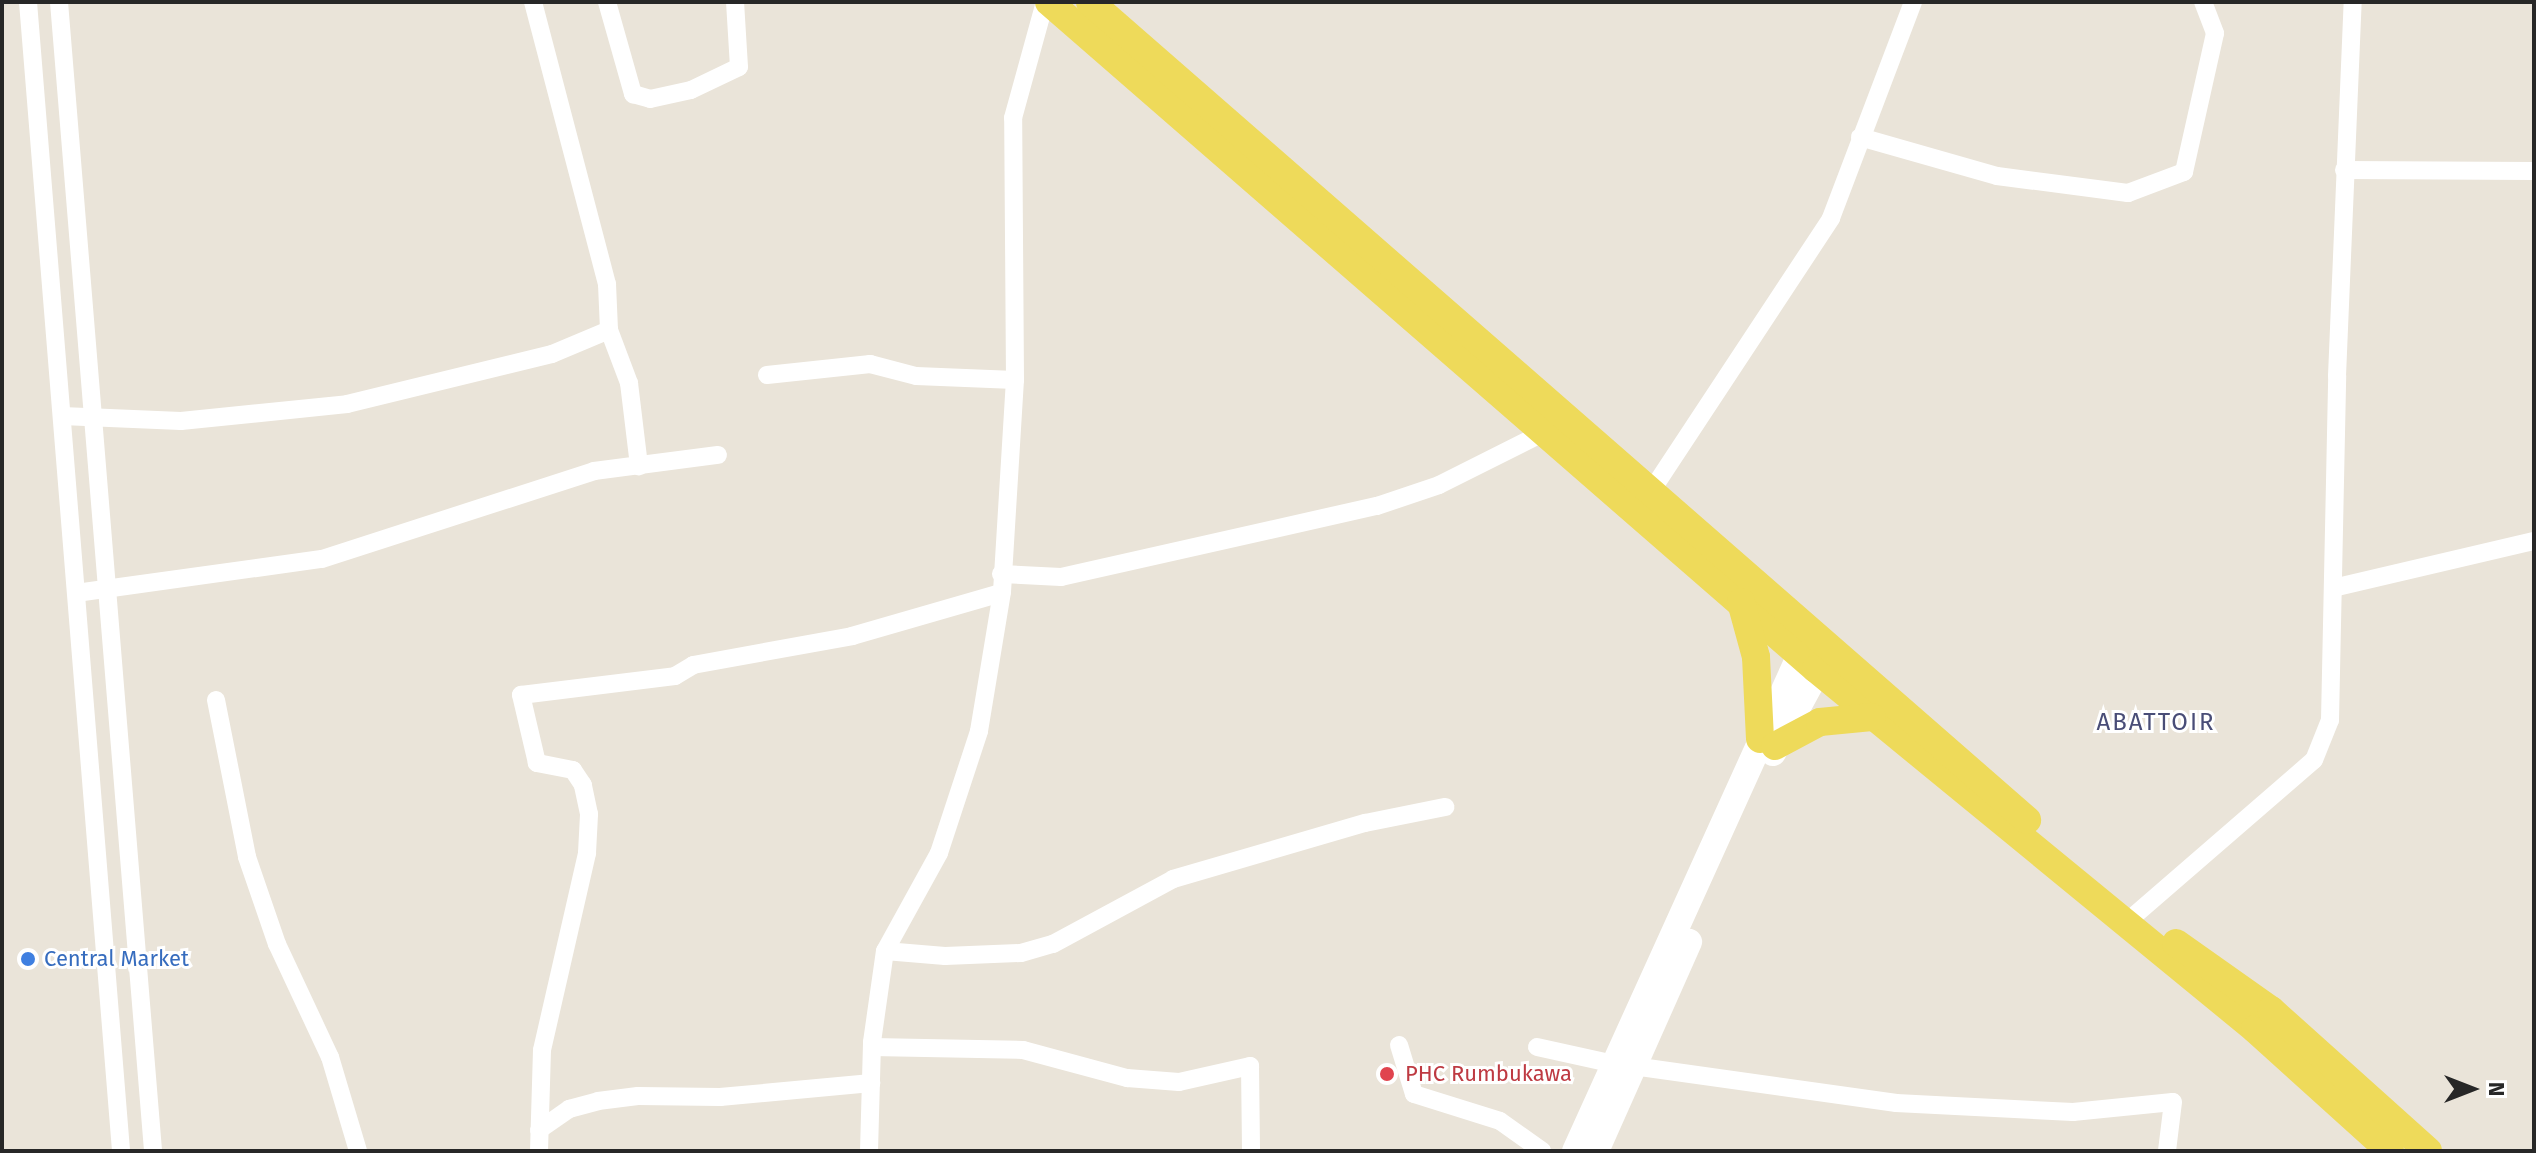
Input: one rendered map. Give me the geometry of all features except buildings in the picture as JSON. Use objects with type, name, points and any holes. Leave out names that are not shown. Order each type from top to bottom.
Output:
[{"type":"main road","points":[[1047,2],[1740,601],[1814,651],[1872,717],[2255,1029],[2390,1151]]},
{"type":"main road","points":[[1090,2],[1650,493],[1814,651],[2136,914],[2271,1010],[2428,1151]]},
{"type":"main road","points":[[1740,601],[1756,657],[1768,743]]},
{"type":"main road","points":[[1575,1151],[1624,1065],[1768,743],[1814,651]]},
{"type":"main road","points":[[1768,743],[1820,722],[1872,717]]},
{"type":"main road","points":[[1596,1151],[1624,1065]]},
{"type":"street","points":[[28,2],[121,1151]]},
{"type":"street","points":[[59,2],[153,1151]]},
{"type":"street","points":[[533,2],[607,284],[609,330],[629,383],[639,466]]},
{"type":"street","points":[[607,2],[633,94],[650,99],[691,90],[739,67],[735,2]]},
{"type":"street","points":[[869,1151],[872,1047],[885,951],[939,853],[975,744],[1001,584],[1015,380],[1013,118],[1047,2]]},
{"type":"street","points":[[1650,493],[1831,218],[1913,2]]},
{"type":"street","points":[[1860,137],[1997,176],[2128,193],[2184,172],[2215,33],[2203,2]]},
{"type":"street","points":[[2136,914],[2314,760],[2330,720],[2344,170],[2353,2]]},
{"type":"street","points":[[2344,170],[2534,171]]},
{"type":"street","points":[[62,416],[181,421],[347,404],[552,354],[609,330]]},
{"type":"street","points":[[767,375],[870,364],[916,376],[1015,380]]},
{"type":"street","points":[[539,1151],[542,1050],[587,853],[589,814],[583,785],[573,770],[537,763],[521,695],[675,676],[693,665],[852,636],[1001,584],[1061,577],[1377,506],[1439,485],[1543,433]]},
{"type":"street","points":[[76,593],[322,559],[594,471],[718,455]]},
{"type":"street","points":[[2333,588],[2534,541]]},
{"type":"street","points":[[216,700],[247,857],[277,944],[330,1057],[358,1151]]},
{"type":"street","points":[[885,951],[945,956],[1021,953],[1053,944],[1173,879],[1365,823],[1445,807]]},
{"type":"street","points":[[1399,1045],[1414,1094],[1500,1121],[1542,1151]]},
{"type":"street","points":[[872,1047],[1023,1050],[1155,1081],[1209,1079],[1250,1066],[1251,1151]]},
{"type":"street","points":[[1537,1047],[1624,1065],[1896,1103],[2073,1112],[2173,1102],[2167,1151]]},
{"type":"street","points":[[539,1130],[569,1109],[598,1101],[638,1096],[720,1097],[871,1083]]},
{"type":"place","name":"Central Market","points":[[28,959]]},
{"type":"place","name":"PHC Rumbukawa","points":[[1387,1074]]},
{"type":"district","name":"ABATTOIR","points":[[2156,723]]}]
